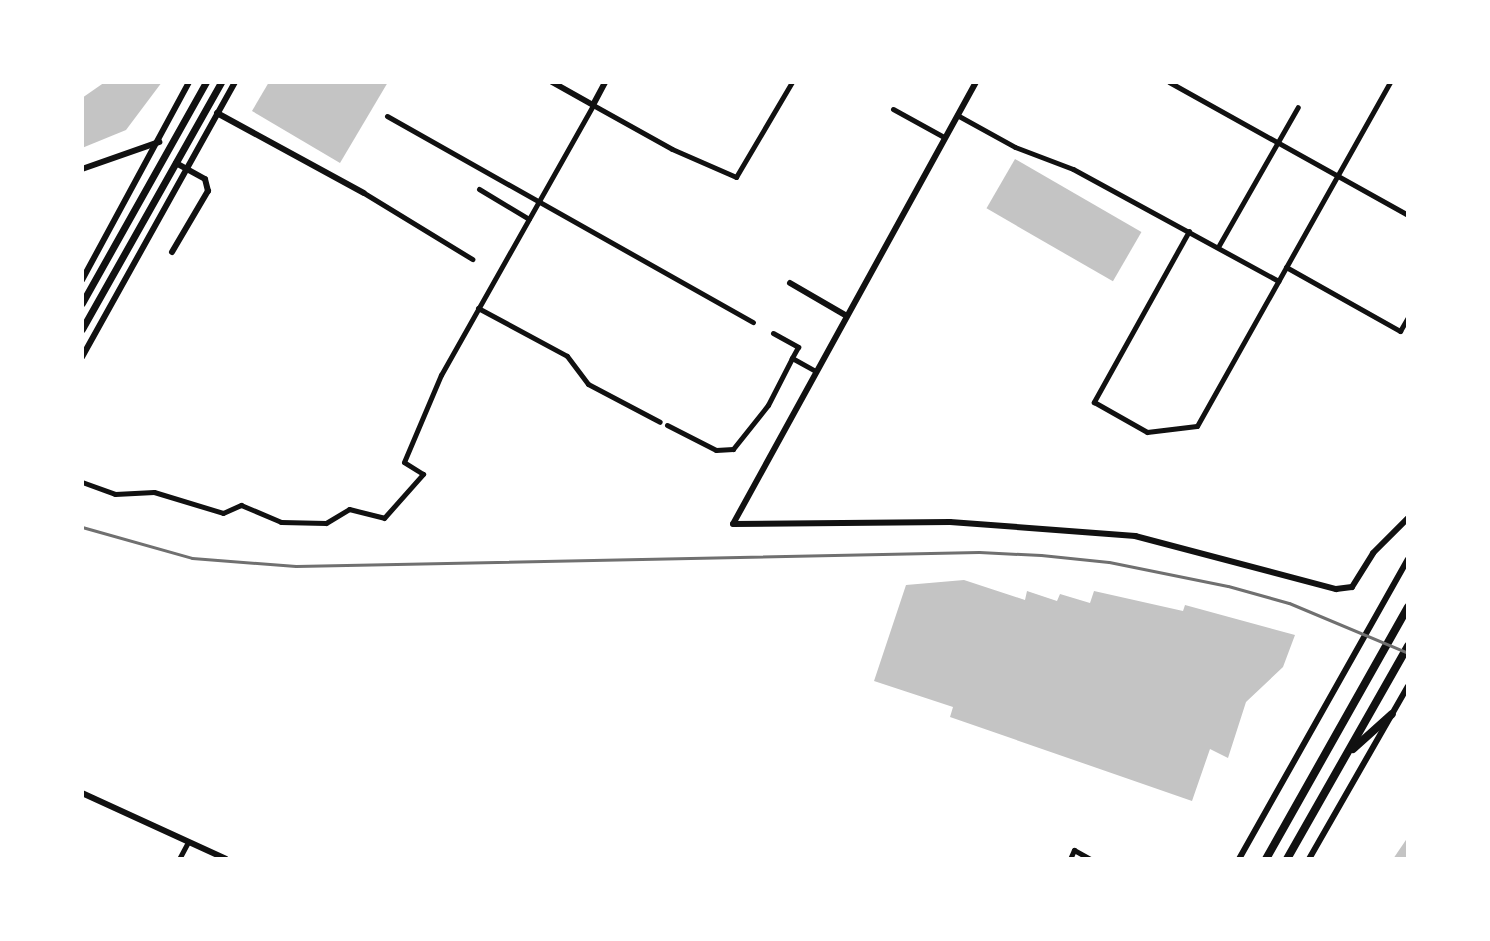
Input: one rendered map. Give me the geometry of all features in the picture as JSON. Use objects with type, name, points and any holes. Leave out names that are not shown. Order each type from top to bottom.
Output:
[{"type":"highway","points":[[1266,859],[1408,607]]},
{"type":"highway","points":[[1287,859],[1408,646]]},
{"type":"highway","points":[[1347,755],[1392,714]]},
{"type":"main road","points":[[82,303],[206,82]]},
{"type":"main road","points":[[82,329],[221,82]]},
{"type":"street","points":[[82,280],[189,82]]},
{"type":"street","points":[[82,357],[189,170],[235,82]]},
{"type":"street","points":[[552,82],[672,149],[736,177],[792,82]]},
{"type":"street","points":[[82,482],[115,494],[154,492],[223,513],[241,505],[281,522],[326,523],[349,509],[384,518],[423,474],[404,462],[441,375],[605,82]]},
{"type":"street","points":[[976,82],[814,370],[733,524],[950,522],[1135,536],[1336,589],[1352,587],[1373,553],[1408,518]]},
{"type":"street","points":[[1169,82],[1408,215]]},
{"type":"street","points":[[1189,231],[1094,402],[1147,432],[1197,426],[1390,82]]},
{"type":"street","points":[[1218,247],[1298,107]]},
{"type":"street","points":[[893,109],[944,137]]},
{"type":"street","points":[[217,113],[364,193],[472,259]]},
{"type":"street","points":[[957,115],[1189,231],[1278,281]]},
{"type":"street","points":[[387,116],[538,204],[753,322]]},
{"type":"street","points":[[82,169],[159,142],[169,147]]},
{"type":"street","points":[[172,252],[208,191],[205,179],[176,163]]},
{"type":"street","points":[[479,189],[529,219]]},
{"type":"street","points":[[1286,267],[1400,331],[1408,317]]},
{"type":"street","points":[[790,283],[845,315]]},
{"type":"street","points":[[478,308],[567,356],[588,384],[660,422]]},
{"type":"street","points":[[667,425],[716,450],[733,449],[768,405],[798,347],[773,333]]},
{"type":"street","points":[[792,358],[814,370]]},
{"type":"street","points":[[1239,859],[1408,559]]},
{"type":"street","points":[[1309,859],[1408,686]]},
{"type":"street","points":[[82,793],[226,859]]},
{"type":"street","points":[[179,859],[188,842]]},
{"type":"street","points":[[1070,859],[1074,850],[1090,859]]},
{"type":"building","points":[[105,82],[162,82],[126,130],[82,148],[82,98]]},
{"type":"building","points":[[269,82],[388,82],[340,163],[252,111]]},
{"type":"building","points":[[1015,159],[1141,232],[1113,281],[986,208]]},
{"type":"building","points":[[964,580],[1025,600],[1027,591],[1057,601],[1060,594],[1090,603],[1094,591],[1183,611],[1185,605],[1295,635],[1283,667],[1246,702],[1228,758],[1210,749],[1192,801],[950,717],[953,707],[874,681],[906,585]]},
{"type":"building","points":[[1408,837],[1408,859],[1393,859]]},
{"type":"railway","points":[[82,527],[192,558],[296,566],[979,552],[1041,555],[1109,562],[1228,586],[1289,603],[1408,653]]}]
